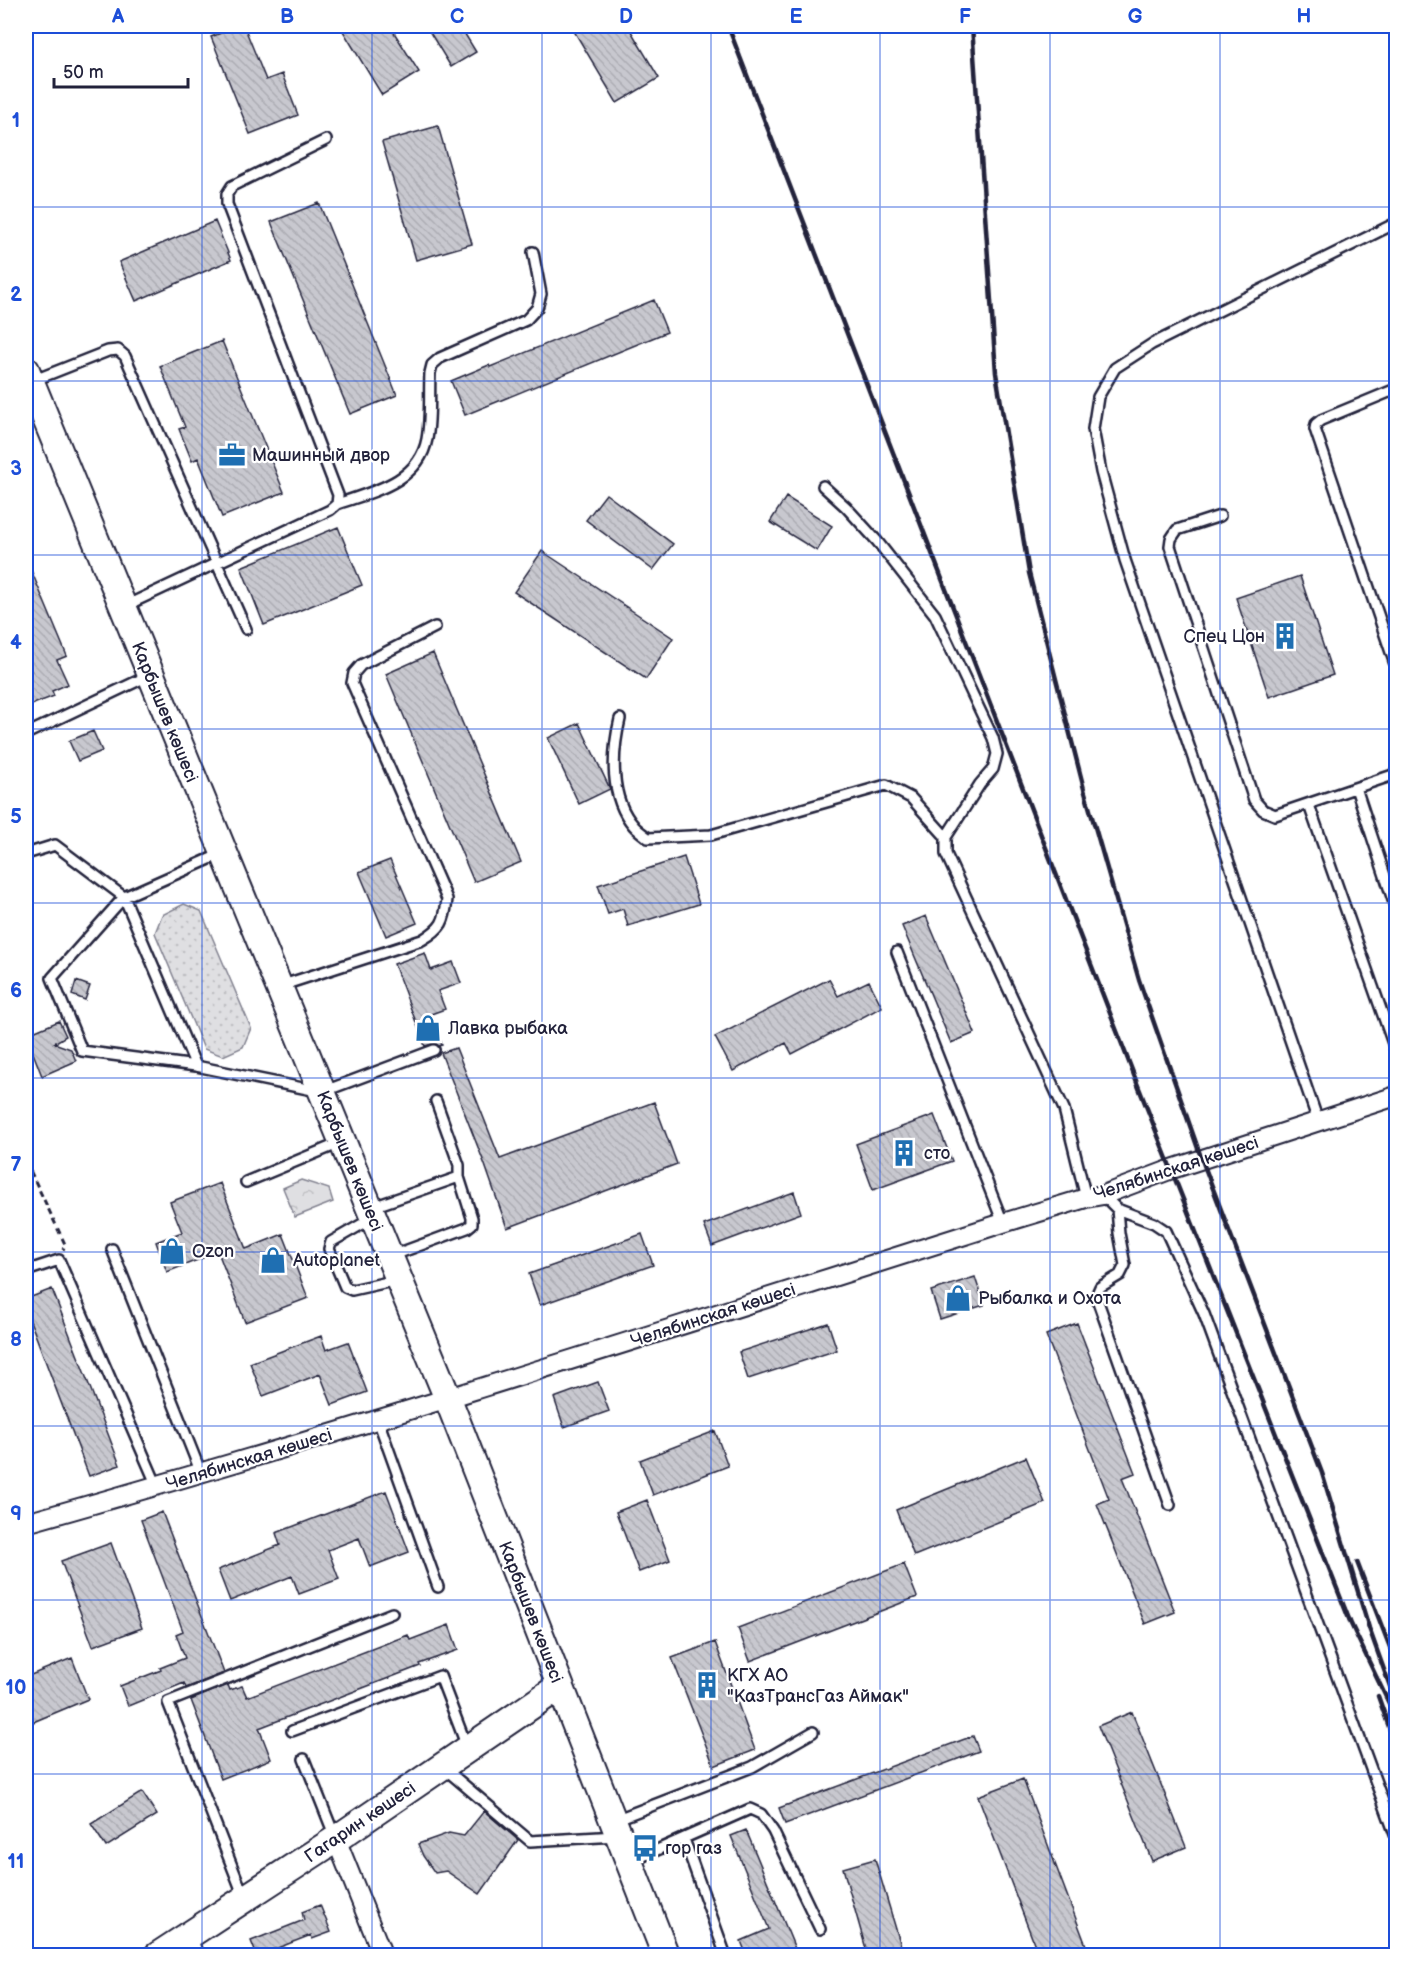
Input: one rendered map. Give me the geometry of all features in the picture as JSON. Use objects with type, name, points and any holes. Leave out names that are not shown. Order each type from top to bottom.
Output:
[{"type":"main road","name":"Карбышев көшесі","points":[[28,376],[448,1399],[666,1956]]},
{"type":"main road","name":"Гагарин көшесі","points":[[157,1956],[190,1946],[245,1899],[560,1686]]},
{"type":"street","name":"Челябинская көшесі","points":[[26,1523],[448,1399],[1095,1196],[1172,1168],[1396,1096]]},
{"type":"street","points":[[336,1839],[383,1956]]},
{"type":"lane","points":[[326,140],[232,186],[227,194],[227,204],[338,495],[337,504]]},
{"type":"lane","points":[[1318,1121],[1125,560],[1101,472],[1093,429],[1098,397],[1115,368],[1152,344],[1396,223]]},
{"type":"lane","points":[[123,608],[330,510],[337,504],[385,487],[405,476],[419,460],[427,441],[429,373],[432,365],[440,358],[526,320],[537,308],[541,294],[533,252]]},
{"type":"lane","points":[[28,376],[108,351],[118,350],[125,356],[246,629]]},
{"type":"lane","points":[[1396,389],[1321,420],[1316,424],[1315,429],[1396,668]]},
{"type":"lane","points":[[823,486],[877,541],[935,615],[993,738],[997,754],[993,769],[980,784],[946,837],[946,854],[1064,1109],[1095,1196],[1117,1209],[1154,1223],[1166,1231],[1204,1314],[1396,1837]]},
{"type":"lane","points":[[1220,516],[1177,530],[1171,539],[1170,546],[1254,800],[1263,810],[1275,815],[1396,774]]},
{"type":"lane","points":[[279,987],[422,940],[438,930],[445,917],[447,899],[352,683],[354,673],[361,665],[435,627]]},
{"type":"lane","points":[[26,734],[150,675]]},
{"type":"lane","points":[[620,718],[614,761],[618,793],[634,826],[648,838],[711,835],[886,785],[911,798],[946,837]]},
{"type":"lane","points":[[1356,789],[1396,909]]},
{"type":"lane","points":[[1309,805],[1396,1052]]},
{"type":"lane","points":[[26,854],[55,845],[124,897],[196,1066]]},
{"type":"lane","points":[[224,853],[124,897],[52,978],[82,1051],[196,1066],[322,1092],[434,1050]]},
{"type":"lane","points":[[897,952],[1003,1223]]},
{"type":"lane","points":[[436,1101],[459,1165],[459,1177],[472,1224],[394,1269],[352,1290],[345,1287],[329,1249],[332,1242],[371,1213],[459,1177]]},
{"type":"lane","points":[[246,1182],[342,1142]]},
{"type":"lane","points":[[1117,1209],[1125,1265],[1120,1275],[1100,1287],[1096,1296],[1170,1506]]},
{"type":"lane","points":[[112,1249],[201,1473]]},
{"type":"lane","points":[[26,1271],[59,1260],[158,1486]]},
{"type":"lane","points":[[378,1420],[438,1587]]},
{"type":"lane","points":[[245,1899],[168,1702],[392,1613]]},
{"type":"lane","points":[[292,1731],[440,1676],[468,1749]]},
{"type":"lane","points":[[442,1767],[530,1841],[616,1828],[752,1767],[813,1732]]},
{"type":"lane","points":[[304,1759],[336,1839]]},
{"type":"lane","points":[[629,1863],[750,1809],[761,1814],[773,1831],[820,1929]]},
{"type":"lane","points":[[684,1839],[726,1956]]},
{"type":"path","points":[[26,1162],[65,1244],[59,1260]]},
{"type":"green space","points":[[184,904],[201,911],[251,1028],[243,1047],[223,1056],[204,1049],[155,933],[162,915]]},
{"type":"green space","points":[[301,1180],[329,1189],[333,1202],[295,1217],[283,1188]]},
{"type":"building","points":[[238,26],[244,26],[266,80],[282,74],[298,115],[250,134],[211,37]]},
{"type":"building","points":[[340,26],[390,26],[419,72],[382,95]]},
{"type":"building","points":[[426,26],[460,26],[476,52],[451,67]]},
{"type":"building","points":[[571,26],[628,26],[659,78],[617,103]]},
{"type":"building","points":[[438,126],[472,244],[416,260],[382,142]]},
{"type":"building","points":[[319,203],[397,395],[350,414],[271,222]]},
{"type":"building","points":[[215,221],[231,260],[136,301],[119,262]]},
{"type":"building","points":[[654,300],[667,332],[465,415],[451,381]]},
{"type":"building","points":[[222,341],[284,492],[222,517],[198,458],[192,461],[179,429],[185,427],[160,366]]},
{"type":"building","points":[[606,494],[673,544],[653,570],[586,520]]},
{"type":"building","points":[[786,497],[832,526],[817,551],[770,522]]},
{"type":"building","points":[[338,527],[362,585],[264,625],[241,567]]},
{"type":"building","points":[[542,551],[673,638],[646,679],[514,592]]},
{"type":"building","points":[[26,558],[67,656],[57,660],[68,684],[52,691],[54,696],[26,707],[26,673],[31,671],[26,658]]},
{"type":"building","name":"Спец Цон","points":[[1300,576],[1333,675],[1269,697],[1236,598]]},
{"type":"building","points":[[433,653],[521,862],[474,882],[386,674]]},
{"type":"building","points":[[579,723],[610,789],[579,804],[548,738]]},
{"type":"building","points":[[93,731],[102,751],[78,761],[69,741]]},
{"type":"building","points":[[684,857],[699,904],[628,926],[623,909],[608,914],[598,885]]},
{"type":"building","points":[[390,860],[417,923],[386,936],[359,872]]},
{"type":"building","points":[[926,916],[975,1033],[951,1043],[902,926]]},
{"type":"building","points":[[425,953],[431,970],[453,962],[461,983],[438,991],[445,1009],[431,1014],[442,1045],[439,1046],[435,1043],[425,1046],[394,964]]},
{"type":"building","points":[[829,979],[838,996],[869,981],[882,1007],[792,1054],[786,1043],[733,1071],[715,1037]]},
{"type":"building","points":[[76,981],[90,986],[85,1000],[72,995]]},
{"type":"building","points":[[59,1021],[66,1036],[54,1043],[71,1049],[76,1061],[42,1076],[26,1035]]},
{"type":"building","points":[[456,1048],[500,1159],[654,1102],[677,1164],[507,1228],[441,1053]]},
{"type":"building","name":"сто","points":[[934,1115],[952,1161],[873,1190],[856,1144]]},
{"type":"building","points":[[220,1183],[246,1249],[283,1234],[308,1298],[245,1322],[218,1252],[167,1272],[156,1242],[182,1232],[170,1202]]},
{"type":"building","points":[[794,1192],[801,1213],[712,1246],[704,1225]]},
{"type":"building","points":[[642,1234],[653,1265],[540,1305],[529,1274]]},
{"type":"building","name":"Рыбалка и Охота","points":[[975,1277],[984,1305],[940,1319],[931,1291]]},
{"type":"building","points":[[52,1289],[120,1465],[89,1476],[26,1310],[26,1299]]},
{"type":"building","points":[[828,1323],[837,1350],[748,1379],[739,1352]]},
{"type":"building","points":[[1077,1323],[1135,1473],[1122,1478],[1175,1612],[1145,1624],[1097,1504],[1109,1499],[1046,1335]]},
{"type":"building","points":[[321,1336],[326,1350],[348,1342],[367,1392],[332,1405],[320,1374],[263,1396],[250,1363]]},
{"type":"building","points":[[598,1382],[609,1411],[564,1427],[554,1398]]},
{"type":"building","points":[[715,1431],[728,1466],[653,1495],[640,1460]]},
{"type":"building","points":[[1026,1457],[1045,1503],[914,1556],[896,1510]]},
{"type":"building","points":[[386,1491],[409,1552],[370,1567],[359,1538],[328,1550],[339,1579],[299,1594],[292,1576],[230,1601],[218,1570],[280,1545],[276,1533]]},
{"type":"building","points":[[647,1500],[670,1560],[639,1572],[616,1512]]},
{"type":"building","points":[[162,1512],[224,1673],[186,1688],[184,1683],[128,1706],[120,1686],[185,1658],[176,1634],[183,1631],[141,1520]]},
{"type":"building","points":[[111,1543],[142,1628],[93,1646],[61,1561]]},
{"type":"building","points":[[904,1564],[917,1597],[750,1661],[738,1628]]},
{"type":"building","points":[[449,1625],[458,1650],[259,1728],[271,1759],[221,1779],[191,1700],[228,1685],[230,1690],[242,1686],[247,1697],[408,1635],[410,1640]]},
{"type":"building","name":"КГХ АО \"КазТрансГаз Аймак\"","points":[[715,1642],[755,1750],[714,1766],[672,1658]]},
{"type":"building","points":[[72,1658],[88,1699],[26,1725],[26,1677]]},
{"type":"building","points":[[1132,1712],[1186,1847],[1152,1861],[1098,1726]]},
{"type":"building","points":[[973,1736],[979,1751],[785,1824],[779,1808]]},
{"type":"building","points":[[1023,1779],[1090,1956],[1039,1956],[978,1796]]},
{"type":"building","points":[[142,1792],[157,1815],[106,1847],[91,1824]]},
{"type":"building","points":[[484,1811],[518,1840],[480,1894],[446,1871],[435,1873],[418,1844],[449,1833],[464,1836]]},
{"type":"building","points":[[746,1830],[798,1956],[747,1956],[741,1941],[769,1929],[731,1836]]},
{"type":"building","points":[[875,1859],[904,1956],[868,1956],[843,1868]]},
{"type":"building","points":[[320,1905],[331,1932],[312,1939],[311,1935],[257,1956],[251,1941],[304,1920],[302,1912]]},
{"type":"railway","points":[[728,26],[1137,1083],[1351,1624],[1396,1718]]},
{"type":"railway","points":[[972,26],[996,373],[1029,573],[1084,789],[1139,980],[1202,1160],[1322,1473],[1369,1628],[1392,1692]]},
{"type":"railway","points":[[1357,1562],[1396,1663]]},
{"type":"railway","points":[[1378,1696],[1396,1747]]},
{"type":"place","name":"Машинный двор","points":[[232,455]]},
{"type":"place","name":"Спец Цон","points":[[1285,636]]},
{"type":"place","name":"Лавка рыбака","points":[[428,1028]]},
{"type":"place","name":"сто","points":[[904,1153]]},
{"type":"place","name":"Ozon","points":[[172,1251]]},
{"type":"place","name":"Autoplanet","points":[[273,1260]]},
{"type":"place","name":"Рыбалка и Охота","points":[[958,1298]]},
{"type":"place","name":"КГХ АО \"КазТрансГаз Аймак\"","points":[[707,1685]]},
{"type":"place","name":"гор газ","points":[[645,1848]]}]
